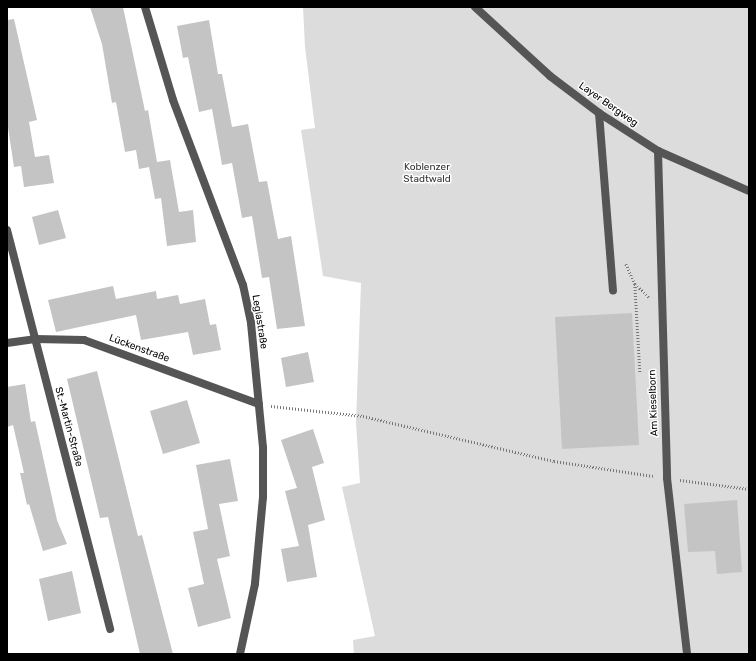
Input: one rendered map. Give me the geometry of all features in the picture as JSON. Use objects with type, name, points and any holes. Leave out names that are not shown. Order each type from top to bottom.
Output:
[{"type":"street","name":"Legiastraße","points":[[146,7],[172,100],[243,285],[251,323],[263,448],[256,584],[240,654]]},
{"type":"street","name":"Layer Bergweg","points":[[475,7],[550,76],[599,113],[658,151],[749,191]]},
{"type":"street","points":[[599,113],[613,290]]},
{"type":"street","name":"Am Kieselborn","points":[[658,151],[667,478],[687,654]]},
{"type":"street","name":"St.-Martin-Straße","points":[[7,230],[110,629]]},
{"type":"street","name":"Lückenstraße","points":[[7,343],[35,339],[84,340],[259,404]]},
{"type":"path","points":[[611,251],[623,258],[635,284],[640,372]]},
{"type":"path","points":[[259,404],[294,410],[363,416],[554,462],[749,489]]},
{"type":"green space","name":"Koblenzer Stadtwald","points":[[303,7],[749,7],[749,654],[354,654],[353,640],[375,636],[342,487],[360,483],[356,423],[361,283],[323,276],[301,130],[315,128],[305,47]]},
{"type":"building","points":[[90,7],[123,7],[145,111],[148,110],[157,162],[170,160],[179,212],[193,210],[196,242],[167,246],[161,198],[155,199],[149,167],[139,169],[136,150],[125,152],[116,102],[112,103],[102,44]]},
{"type":"building","points":[[14,19],[37,120],[29,122],[35,157],[49,155],[54,183],[24,187],[21,166],[14,167],[7,121],[7,20]]},
{"type":"building","points":[[209,20],[218,74],[222,74],[232,127],[248,124],[259,182],[267,181],[278,239],[291,236],[305,326],[277,329],[269,277],[262,278],[252,216],[242,218],[232,163],[222,165],[212,109],[199,112],[188,57],[183,58],[177,26]]},
{"type":"building","points":[[58,210],[66,238],[39,245],[32,217]]},
{"type":"building","points":[[113,286],[116,299],[156,291],[157,299],[178,295],[180,304],[205,299],[210,325],[216,324],[221,350],[193,355],[188,332],[141,340],[136,315],[56,332],[48,300]]},
{"type":"building","points":[[632,313],[639,445],[562,449],[555,317]]},
{"type":"building","points":[[308,352],[314,382],[286,387],[281,358]]},
{"type":"building","points":[[97,371],[138,536],[142,535],[173,654],[140,654],[108,517],[100,518],[67,379]]},
{"type":"building","points":[[25,384],[31,422],[35,421],[57,520],[67,544],[43,551],[29,504],[27,505],[20,473],[24,473],[13,425],[7,427],[7,387]]},
{"type":"building","points":[[187,400],[200,443],[163,454],[150,411]]},
{"type":"building","points":[[313,429],[324,463],[312,467],[325,520],[308,525],[317,577],[287,582],[281,549],[299,546],[285,491],[297,488],[281,440]]},
{"type":"building","points":[[230,459],[238,501],[219,504],[230,556],[217,559],[231,618],[198,627],[188,588],[204,584],[193,532],[208,529],[196,465]]},
{"type":"building","points":[[737,500],[742,572],[717,574],[715,551],[688,552],[684,504]]},
{"type":"building","points":[[72,571],[81,613],[48,621],[39,579]]}]
